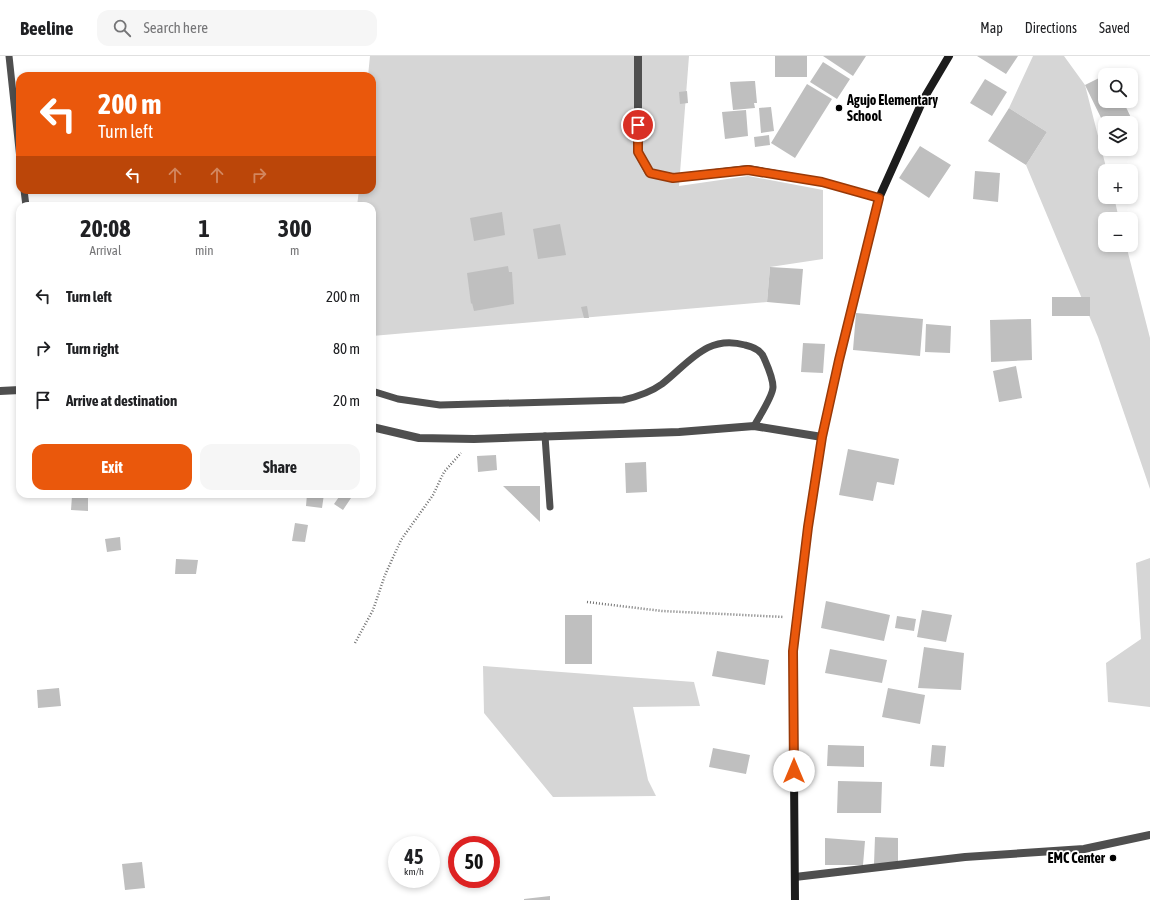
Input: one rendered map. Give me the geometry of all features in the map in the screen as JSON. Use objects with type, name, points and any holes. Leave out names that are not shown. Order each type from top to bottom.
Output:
[{"type":"main road","points":[[795,900],[793,651],[808,527],[822,437],[839,360],[879,198],[923,100],[949,56]]},
{"type":"street","points":[[638,56],[638,152],[650,173],[673,178],[748,170],[822,182],[879,198]]},
{"type":"street","points":[[0,391],[16,390]]},
{"type":"street","points":[[376,428],[418,438],[474,439],[679,432],[754,426],[822,437]]},
{"type":"street","points":[[795,877],[965,858],[1084,849],[1150,835]]},
{"type":"lane","points":[[9,56],[16,122]]},
{"type":"lane","points":[[376,392],[398,399],[440,405],[623,400],[640,396],[661,385],[704,349],[717,344],[737,342],[751,346],[762,353],[772,378],[773,389],[754,426]]},
{"type":"lane","points":[[545,436],[550,507]]},
{"type":"path","points":[[355,643],[373,610],[385,575],[401,540],[433,495],[444,472],[474,439]]},
{"type":"path","points":[[587,602],[662,610],[786,617]]},
{"type":"shaded area","points":[[370,56],[689,56],[679,186],[748,176],[823,190],[823,259],[770,267],[767,302],[376,336],[376,202],[358,202],[358,194],[376,194],[376,72],[368,72]]},
{"type":"shaded area","points":[[1033,56],[1064,56],[1085,85],[1098,136],[1098,156],[1103,156],[1105,164],[1098,164],[1098,204],[1116,204],[1117,212],[1098,212],[1098,252],[1128,252],[1150,338],[1150,489],[1098,337],[1026,165],[1047,132],[1009,108]]},
{"type":"shaded area","points":[[1150,558],[1150,707],[1108,702],[1106,663],[1141,639],[1136,563]]},
{"type":"shaded area","points":[[483,666],[694,682],[700,706],[633,707],[648,780],[656,796],[553,797],[484,713]]},
{"type":"building","points":[[775,56],[807,56],[807,77],[775,77]]},
{"type":"building","points":[[823,56],[866,56],[853,76]]},
{"type":"building","points":[[977,56],[1018,56],[1006,74]]},
{"type":"building","points":[[823,62],[850,79],[837,99],[810,82]]},
{"type":"building","points":[[1098,78],[1098,108],[1126,108],[1130,116],[1100,116],[1085,85]]},
{"type":"building","points":[[985,79],[1007,92],[992,116],[970,103]]},
{"type":"building","points":[[755,81],[757,103],[754,103],[755,108],[733,110],[730,82]]},
{"type":"building","points":[[807,84],[832,99],[795,158],[771,143]]},
{"type":"building","points":[[687,91],[688,103],[680,104],[679,92]]},
{"type":"building","points":[[771,107],[774,131],[761,133],[759,108]]},
{"type":"building","points":[[1009,108],[1047,132],[1026,165],[988,141]]},
{"type":"building","points":[[746,110],[748,136],[725,139],[722,112]]},
{"type":"building","points":[[769,135],[770,145],[755,147],[754,137]]},
{"type":"building","points":[[920,146],[951,165],[929,198],[899,178]]},
{"type":"building","points":[[975,171],[1000,173],[998,202],[973,199]]},
{"type":"building","points":[[502,212],[505,235],[474,241],[470,218]]},
{"type":"building","points":[[560,224],[566,255],[538,259],[533,229]]},
{"type":"building","points":[[508,266],[509,272],[512,272],[514,304],[474,311],[472,303],[471,304],[467,273]]},
{"type":"building","points":[[770,267],[803,269],[800,305],[767,302]]},
{"type":"building","points":[[1052,297],[1090,297],[1090,316],[1052,316]]},
{"type":"building","points":[[587,306],[589,318],[584,318],[581,307]]},
{"type":"building","points":[[856,313],[923,319],[920,356],[853,350]]},
{"type":"building","points":[[1031,319],[1032,360],[991,362],[990,320]]},
{"type":"building","points":[[926,324],[951,326],[950,353],[925,352]]},
{"type":"building","points":[[803,343],[825,344],[823,373],[801,372]]},
{"type":"building","points":[[1016,366],[1022,398],[999,402],[993,371]]},
{"type":"building","points":[[848,449],[899,459],[894,485],[877,482],[873,501],[839,495]]},
{"type":"building","points":[[496,455],[497,470],[478,472],[477,456]]},
{"type":"building","points":[[646,462],[647,492],[626,493],[625,463]]},
{"type":"building","points":[[503,486],[540,486],[540,522]]},
{"type":"building","points":[[72,498],[88,498],[88,511],[71,510]]},
{"type":"building","points":[[307,498],[323,498],[322,508],[306,506]]},
{"type":"building","points":[[338,498],[351,498],[343,510],[334,504]]},
{"type":"building","points":[[295,523],[308,525],[305,542],[292,541]]},
{"type":"building","points":[[120,537],[121,550],[107,552],[105,539]]},
{"type":"building","points":[[176,559],[198,560],[196,574],[175,574]]},
{"type":"building","points":[[826,601],[890,615],[884,641],[821,628]]},
{"type":"building","points":[[922,610],[952,615],[946,642],[917,637]]},
{"type":"building","points":[[565,615],[592,615],[592,664],[565,664]]},
{"type":"building","points":[[897,616],[916,619],[914,631],[895,628]]},
{"type":"building","points":[[924,647],[964,653],[961,690],[918,688]]},
{"type":"building","points":[[830,649],[887,660],[882,683],[825,673]]},
{"type":"building","points":[[717,651],[769,660],[765,685],[712,676]]},
{"type":"building","points":[[59,688],[61,706],[38,708],[37,690]]},
{"type":"building","points":[[888,688],[925,695],[920,724],[882,717]]},
{"type":"building","points":[[828,745],[864,746],[864,767],[827,766]]},
{"type":"building","points":[[932,745],[946,746],[944,767],[930,766]]},
{"type":"building","points":[[713,748],[750,755],[746,774],[709,767]]},
{"type":"building","points":[[838,781],[882,782],[881,813],[837,813]]},
{"type":"building","points":[[875,837],[898,838],[898,864],[874,864]]},
{"type":"building","points":[[825,838],[865,841],[863,865],[825,865]]},
{"type":"building","points":[[142,862],[145,888],[125,890],[122,864]]},
{"type":"building","points":[[550,896],[550,900],[524,900],[524,899]]},
{"type":"place","name":"Agujo Elementary School","points":[[839,108]]},
{"type":"place","name":"EMC Center","points":[[1113,858]]},
{"type":"route","points":[[638,125],[638,152],[650,173],[673,178],[748,170],[822,182],[879,198],[839,360],[822,437],[808,527],[793,651],[794,771]]}]
